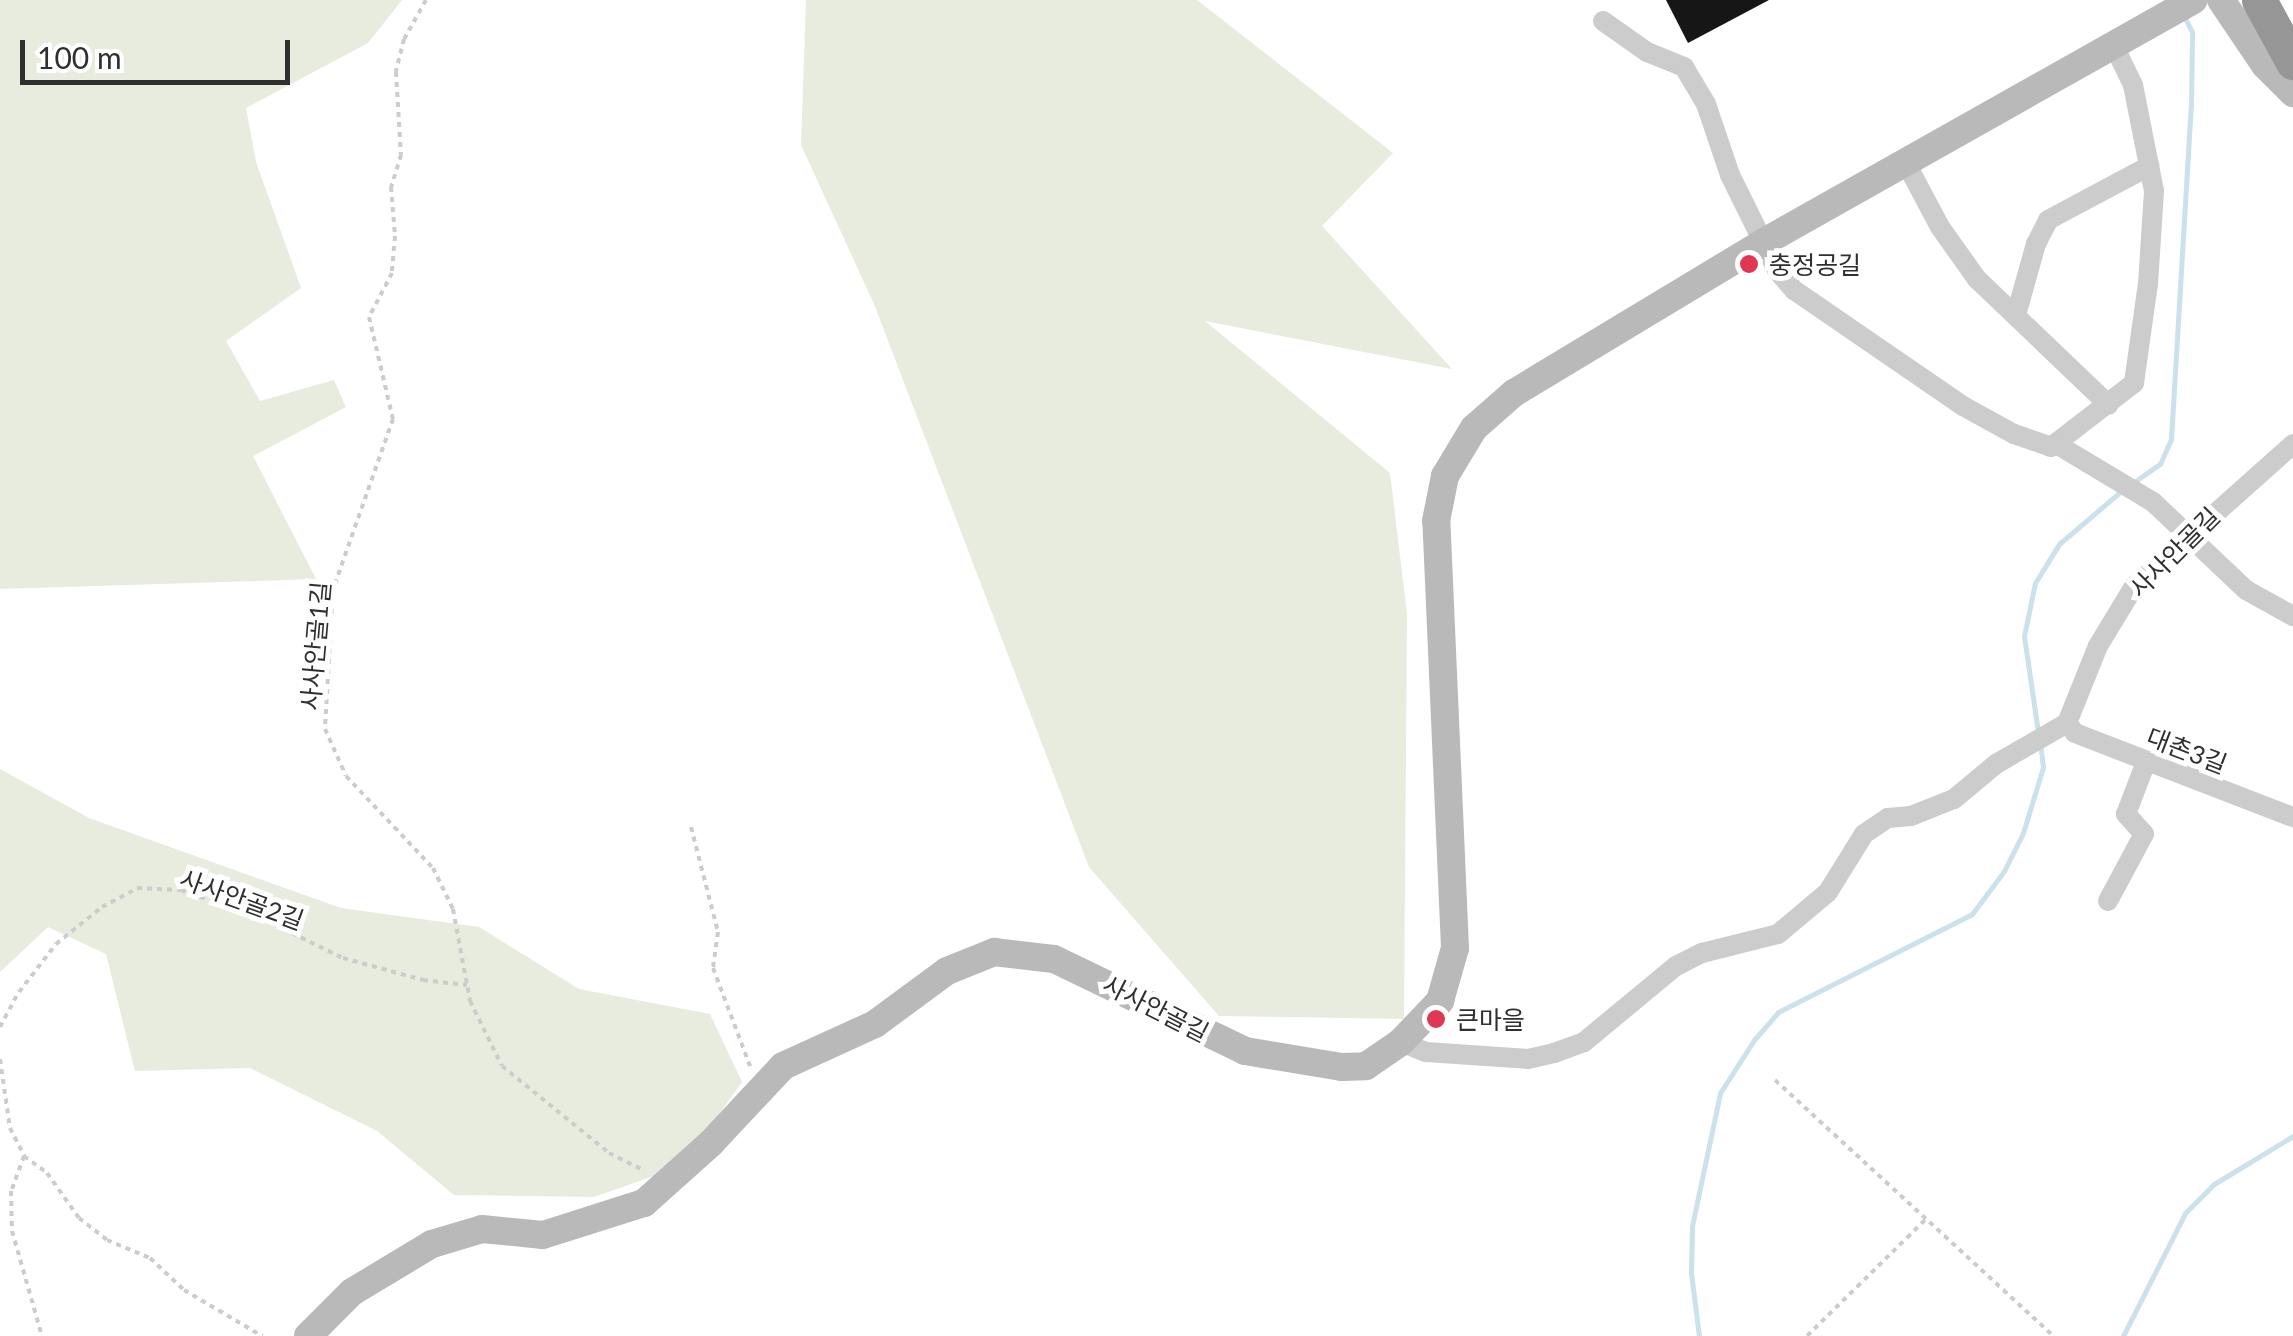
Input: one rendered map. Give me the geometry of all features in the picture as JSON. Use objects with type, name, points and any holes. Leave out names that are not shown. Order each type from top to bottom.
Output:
[{"type":"highway","points":[[2259,0],[2293,62]]},
{"type":"street","points":[[2221,0],[2265,65],[2293,93]]},
{"type":"street","points":[[1603,20],[1647,52],[1684,67],[1706,104],[1730,175],[1777,270],[1794,290],[1963,406],[2014,434],[2051,447],[2134,384],[2148,284],[2154,192],[2126,41],[2193,1]]},
{"type":"street","name":"사사안골길","points":[[308,1336],[352,1292],[432,1244],[482,1230],[543,1235],[644,1203],[711,1143],[782,1066],[875,1024],[947,971],[994,952],[1054,959],[1244,1050],[1366,1066],[1401,1042],[1440,1001],[1454,948],[1436,521],[1445,476],[1474,428],[1514,393],[1764,242],[2126,41]]},
{"type":"street","points":[[1906,163],[1940,228],[1977,279],[2108,405]]},
{"type":"street","points":[[2016,316],[2036,244],[2048,220],[2149,166]]},
{"type":"street","points":[[2058,444],[2154,502],[2246,590],[2293,616]]},
{"type":"street","name":"사사안골길","points":[[2061,727],[2098,646],[2135,585],[2293,444]]},
{"type":"street","points":[[1401,1042],[1426,1052],[1528,1059],[1584,1042],[1676,966],[1702,954],[1778,934],[1828,892],[1864,834],[1888,818],[1911,816],[1954,799],[2015,753],[2061,727]]},
{"type":"street","name":"대촌3길","points":[[2061,727],[2293,817]]},
{"type":"street","points":[[2108,901],[2144,834],[2126,814],[2146,762]]},
{"type":"path","name":"사사안골1길","points":[[426,0],[404,39],[396,72],[400,155],[391,187],[395,236],[392,274],[368,317],[393,419],[333,590],[324,729],[346,776],[433,868],[453,910],[470,1002],[502,1066],[608,1153],[667,1183]]},
{"type":"path","points":[[691,827],[718,932],[713,968],[758,1090]]},
{"type":"path","name":"사사안골2길","points":[[0,1028],[19,992],[56,944],[102,907],[136,888],[181,890],[265,920],[343,958],[423,980],[467,985]]},
{"type":"path","points":[[0,1059],[10,1128],[24,1156],[47,1174],[79,1218],[108,1240],[150,1258],[184,1290],[262,1336]]},
{"type":"path","points":[[1775,1080],[2053,1336]]},
{"type":"path","points":[[24,1156],[11,1191],[12,1231],[42,1336]]},
{"type":"path","points":[[1807,1336],[1926,1219]]},
{"type":"shaded area","points":[[0,0],[402,0],[368,43],[246,108],[256,162],[301,288],[226,341],[260,401],[334,380],[346,407],[253,456],[316,579],[0,589]]},
{"type":"shaded area","points":[[806,0],[1197,0],[1393,153],[1322,226],[1452,369],[1205,321],[1390,473],[1407,614],[1404,1019],[1219,1016],[1089,867],[874,304],[801,145]]},
{"type":"shaded area","points":[[0,769],[89,818],[341,908],[479,927],[579,989],[710,1014],[742,1082],[682,1166],[594,1197],[454,1195],[377,1131],[250,1068],[135,1071],[106,954],[48,927],[0,972]]},
{"type":"building","points":[[1666,0],[1769,0],[1688,43]]},
{"type":"waterway","points":[[2134,482],[2160,464],[2171,439],[2191,107],[2192,32],[2184,16]]},
{"type":"waterway","points":[[2038,732],[2024,636],[2035,583],[2059,544],[2121,491]]},
{"type":"waterway","points":[[1699,1336],[1691,1273],[1692,1226],[1720,1093],[1754,1040],[1778,1012],[1972,914],[2004,871],[2023,833],[2043,767],[2040,743]]},
{"type":"waterway","points":[[2123,1336],[2185,1213],[2214,1184],[2293,1136]]},
{"type":"place","name":"충정공길","points":[[1749,264]]},
{"type":"place","name":"큰마을","points":[[1436,1019]]}]
